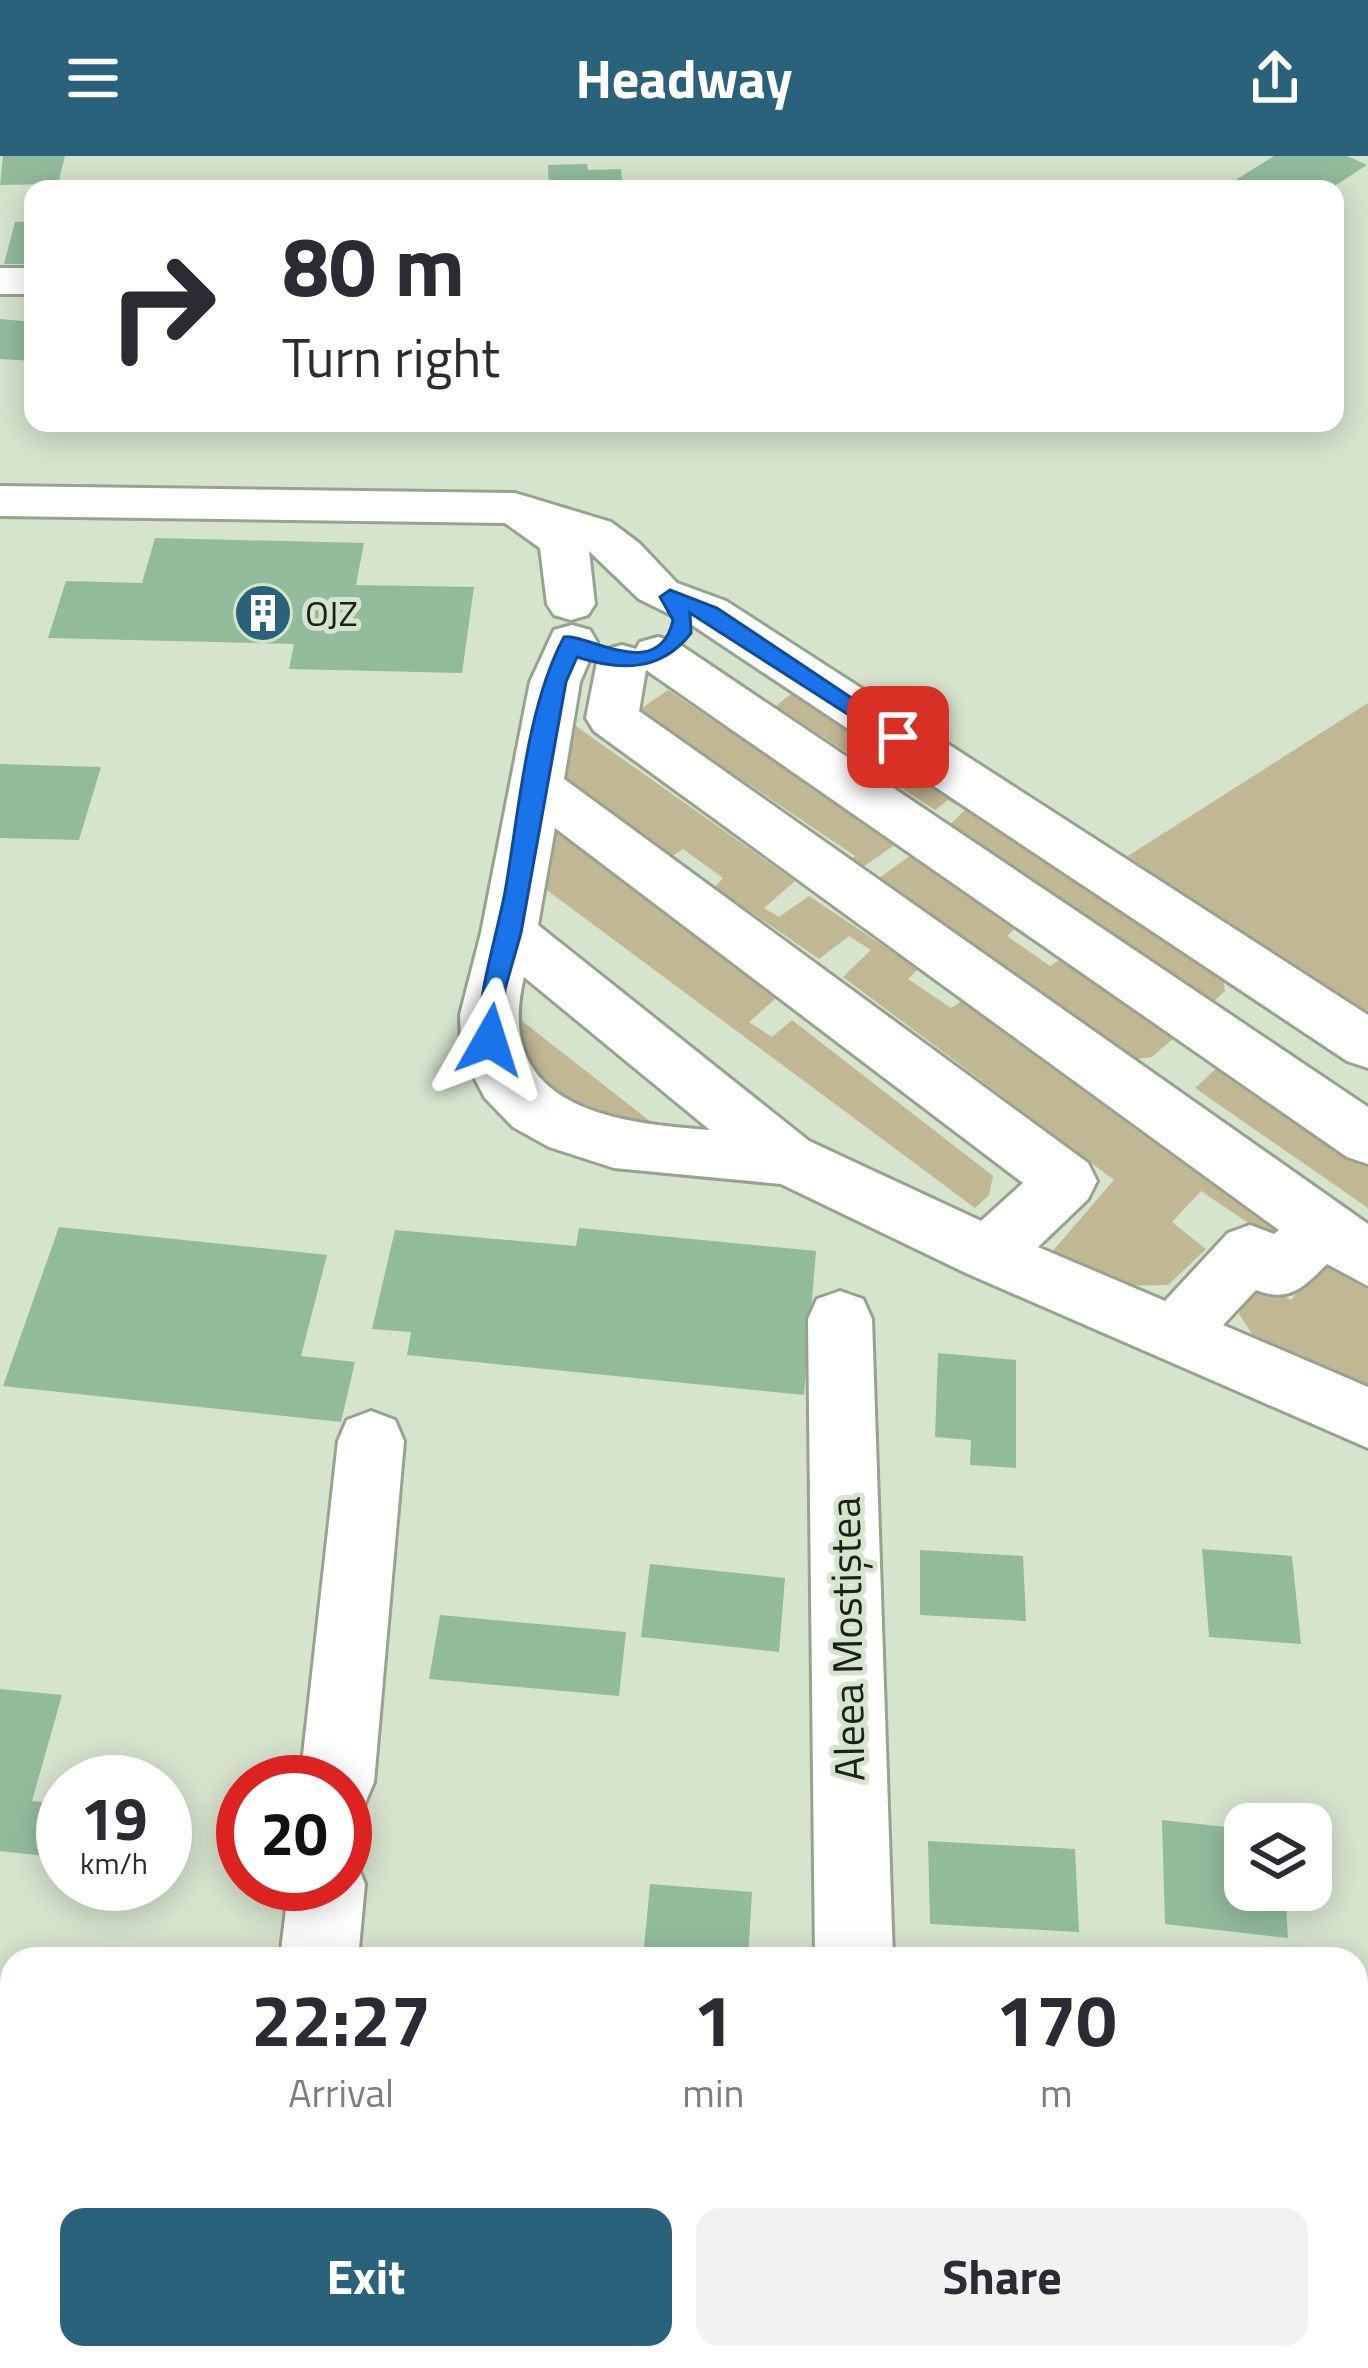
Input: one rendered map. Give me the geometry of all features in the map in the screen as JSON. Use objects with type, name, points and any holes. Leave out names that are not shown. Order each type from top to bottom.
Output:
[{"type":"street","points":[[0,501],[515,508],[571,521],[611,540],[663,592],[683,620],[681,633],[606,640],[555,682],[509,933],[493,989],[490,1040],[503,1079],[537,1112],[596,1142],[788,1159]]},
{"type":"street","points":[[515,508],[556,531],[606,640],[1368,1138]]},
{"type":"street","points":[[1346,1243],[612,718],[599,586],[638,583],[710,613],[1368,1045]]},
{"type":"street","points":[[538,787],[1066,1181],[988,1254]]},
{"type":"street","points":[[509,933],[788,1159],[988,1254],[1368,1418]]},
{"type":"street","points":[[1147,1102],[1276,985]]},
{"type":"street","points":[[1174,1334],[1250,1252],[1279,1271],[1346,1243]]},
{"type":"street","name":"Aleea Mostiștea","points":[[840,1319],[854,1947]]},
{"type":"street","points":[[340,1755],[371,1441]]},
{"type":"street","points":[[321,1947],[324,1911]]},
{"type":"shaded area","points":[[668,690],[896,844],[864,866],[879,878],[910,856],[1017,927],[1007,936],[1050,966],[1061,959],[1174,1038],[1152,1057],[1127,1060],[843,866],[855,856],[639,710]]},
{"type":"shaded area","points":[[791,694],[1221,967],[1225,991],[1206,1009],[942,832],[965,810],[948,800],[935,810],[776,706]]},
{"type":"shaded area","points":[[1368,703],[1368,1023],[1120,861]]},
{"type":"shaded area","points":[[566,719],[795,881],[764,908],[779,917],[809,896],[918,969],[908,979],[951,1008],[961,1001],[1288,1232],[1278,1243],[1201,1191],[1172,1222],[1206,1249],[1168,1285],[1107,1286],[1050,1254],[1114,1180],[843,977],[871,950],[849,936],[819,959],[715,887],[723,878],[683,849],[669,858],[554,775]]},
{"type":"shaded area","points":[[546,818],[783,992],[749,1022],[772,1037],[792,1020],[993,1176],[989,1195],[975,1208],[540,885]]},
{"type":"shaded area","points":[[522,1021],[669,1136],[553,1100],[523,1061]]},
{"type":"shaded area","points":[[1220,1065],[1368,1167],[1368,1208],[1195,1088]]},
{"type":"shaded area","points":[[1309,1249],[1368,1290],[1368,1390],[1258,1343],[1239,1314],[1253,1278],[1291,1300],[1314,1272]]},
{"type":"building","points":[[3,156],[65,156],[59,180],[0,185]]},
{"type":"building","points":[[1274,156],[1347,156],[1367,165],[1344,180],[1235,180]]},
{"type":"building","points":[[548,165],[621,169],[622,180],[549,180]]},
{"type":"building","points":[[15,222],[24,222],[24,264],[4,264]]},
{"type":"building","points":[[0,319],[24,321],[24,360],[0,359]]},
{"type":"building","name":"OJZ","points":[[155,538],[364,543],[356,585],[474,587],[462,673],[289,669],[294,644],[48,638],[66,581],[142,583]]},
{"type":"building","points":[[0,764],[101,767],[79,840],[0,838]]},
{"type":"building","points":[[59,1227],[327,1255],[301,1356],[355,1362],[341,1422],[3,1386]]},
{"type":"building","points":[[579,1228],[816,1251],[804,1395],[407,1355],[411,1332],[372,1329],[395,1230],[576,1246]]},
{"type":"building","points":[[938,1353],[1016,1360],[1016,1468],[970,1465],[971,1440],[935,1437]]},
{"type":"building","points":[[1202,1549],[1292,1556],[1301,1644],[1209,1637]]},
{"type":"building","points":[[920,1550],[1023,1556],[1026,1621],[920,1615]]},
{"type":"building","points":[[650,1564],[785,1578],[779,1652],[641,1637]]},
{"type":"building","points":[[440,1615],[626,1632],[619,1696],[429,1679]]},
{"type":"building","points":[[0,1689],[62,1695],[45,1755],[36,1755],[32,1801],[36,1801],[36,1855],[0,1851]]},
{"type":"building","points":[[1162,1820],[1224,1827],[1224,1911],[1286,1911],[1288,1938],[1165,1924]]},
{"type":"building","points":[[928,1841],[1075,1849],[1079,1932],[930,1924]]},
{"type":"building","points":[[650,1884],[752,1892],[749,1947],[644,1947]]},
{"type":"place","name":"OJZ","points":[[263,613]]},
{"type":"route","points":[[490,1040],[493,989],[509,933],[555,682],[572,642],[602,659],[622,662],[658,654],[681,633],[683,620],[670,597],[710,613],[898,737]]}]
